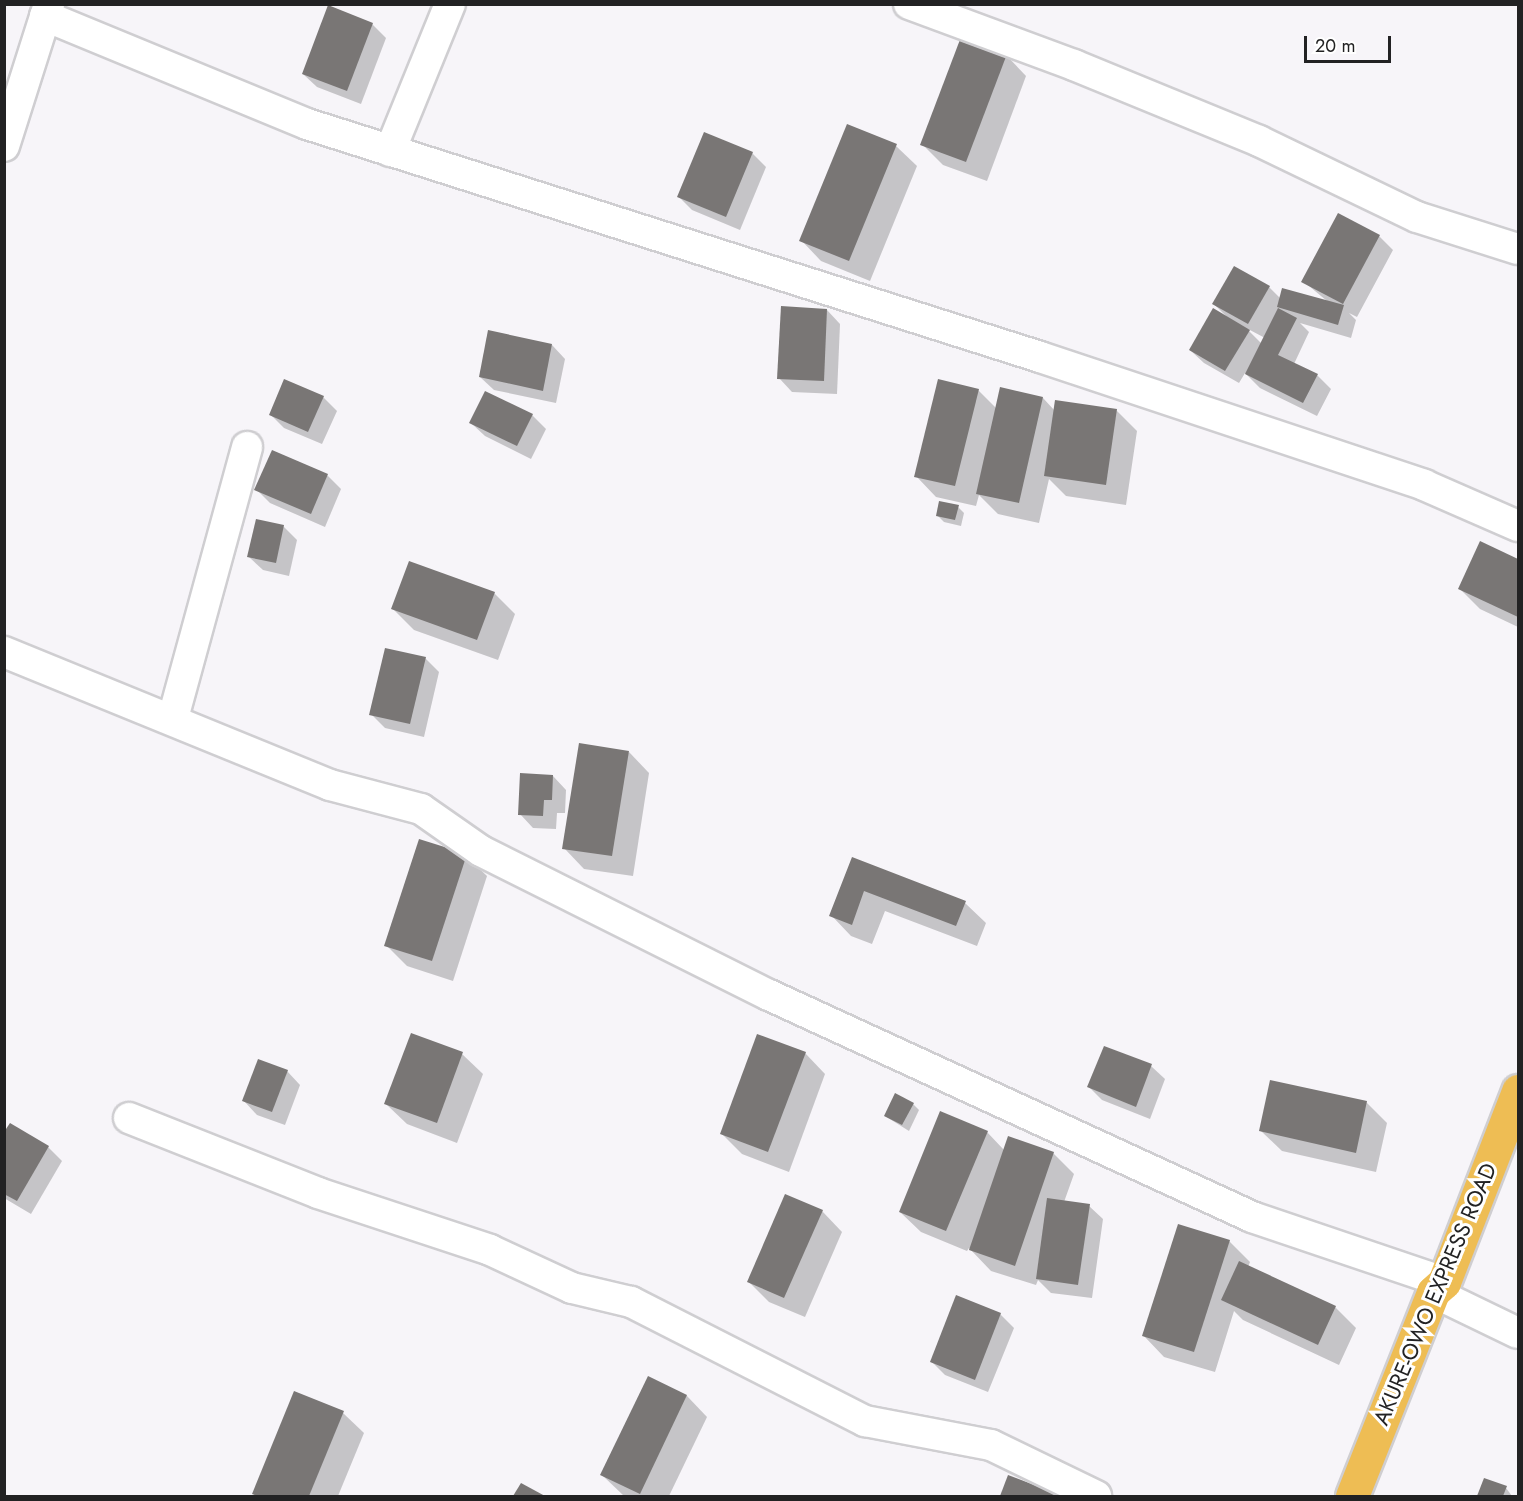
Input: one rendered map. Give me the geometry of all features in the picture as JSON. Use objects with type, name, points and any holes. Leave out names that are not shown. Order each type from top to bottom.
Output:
[{"type":"highway","name":"AKURE-OWO EXPRESS ROAD","points":[[1352,1497],[1518,1091]]},
{"type":"street","points":[[390,150],[450,4]]},
{"type":"street","points":[[909,4],[1074,65],[1259,141],[1417,217],[1518,249]]},
{"type":"street","points":[[4,146],[47,10],[307,124],[1040,357],[1424,486],[1518,526]]},
{"type":"street","points":[[173,718],[247,447]]},
{"type":"street","points":[[4,652],[173,718],[330,785],[421,809],[481,851],[769,995],[1252,1217],[1439,1287],[1518,1333]]},
{"type":"street","points":[[129,1118],[318,1193],[490,1250],[572,1288],[631,1302],[865,1421],[991,1445],[1096,1497]]},
{"type":"building","points":[[328,5],[373,23],[347,91],[302,74]]},
{"type":"building","points":[[961,37],[1007,54],[966,162],[920,145]]},
{"type":"building","points":[[847,124],[897,144],[849,261],[799,241]]},
{"type":"building","points":[[704,132],[753,152],[726,217],[677,197]]},
{"type":"building","points":[[1338,213],[1380,235],[1343,304],[1301,282]]},
{"type":"building","points":[[1234,266],[1270,286],[1248,324],[1212,304]]},
{"type":"building","points":[[1282,288],[1344,305],[1338,325],[1277,307]]},
{"type":"building","points":[[781,306],[827,309],[824,381],[777,379]]},
{"type":"building","points":[[1213,308],[1250,330],[1225,371],[1189,350]]},
{"type":"building","points":[[1278,308],[1297,318],[1278,355],[1318,374],[1303,403],[1245,374]]},
{"type":"building","points":[[488,330],[552,344],[543,391],[479,377]]},
{"type":"building","points":[[284,379],[324,396],[308,432],[269,415]]},
{"type":"building","points":[[938,379],[979,389],[955,486],[914,477]]},
{"type":"building","points":[[1000,387],[1043,397],[1019,503],[976,494]]},
{"type":"building","points":[[485,391],[533,414],[517,446],[469,423]]},
{"type":"building","points":[[1055,400],[1117,409],[1106,485],[1044,476]]},
{"type":"building","points":[[272,450],[328,474],[311,514],[254,490]]},
{"type":"building","points":[[939,501],[959,505],[955,520],[936,516]]},
{"type":"building","points":[[256,519],[284,525],[276,563],[247,557]]},
{"type":"building","points":[[1480,541],[1518,559],[1518,617],[1458,589]]},
{"type":"building","points":[[409,561],[495,592],[477,640],[391,609]]},
{"type":"building","points":[[385,648],[426,657],[410,724],[369,715]]},
{"type":"building","points":[[579,743],[629,751],[612,856],[562,849]]},
{"type":"building","points":[[520,773],[553,775],[552,800],[544,800],[543,816],[518,815]]},
{"type":"building","points":[[419,839],[467,854],[432,961],[384,946]]},
{"type":"building","points":[[852,857],[966,901],[956,926],[864,891],[852,925],[829,916]]},
{"type":"building","points":[[411,1033],[463,1052],[437,1123],[384,1104]]},
{"type":"building","points":[[757,1034],[806,1052],[768,1152],[720,1134]]},
{"type":"building","points":[[1104,1046],[1152,1064],[1136,1107],[1087,1087]]},
{"type":"building","points":[[258,1059],[288,1070],[272,1112],[242,1101]]},
{"type":"building","points":[[1270,1080],[1367,1101],[1356,1153],[1259,1131]]},
{"type":"building","points":[[895,1093],[914,1103],[902,1125],[884,1116]]},
{"type":"building","points":[[940,1111],[988,1131],[946,1231],[899,1212]]},
{"type":"building","points":[[10,1123],[49,1146],[17,1201],[4,1194],[4,1132]]},
{"type":"building","points":[[1008,1136],[1054,1152],[1015,1266],[969,1250]]},
{"type":"building","points":[[785,1194],[823,1210],[784,1298],[747,1282]]},
{"type":"building","points":[[1047,1198],[1090,1204],[1078,1285],[1036,1279]]},
{"type":"building","points":[[1178,1224],[1230,1240],[1194,1352],[1142,1336]]},
{"type":"building","points":[[1239,1261],[1336,1306],[1318,1345],[1221,1300]]},
{"type":"building","points":[[956,1295],[1001,1313],[975,1380],[930,1362]]},
{"type":"building","points":[[648,1376],[687,1395],[640,1494],[600,1475]]},
{"type":"building","points":[[294,1391],[344,1411],[309,1496],[257,1496],[252,1494]]},
{"type":"building","points":[[1008,1475],[1063,1496],[1000,1496]]},
{"type":"building","points":[[1484,1478],[1507,1486],[1503,1496],[1477,1496]]},
{"type":"building","points":[[521,1483],[545,1496],[513,1496]]}]
